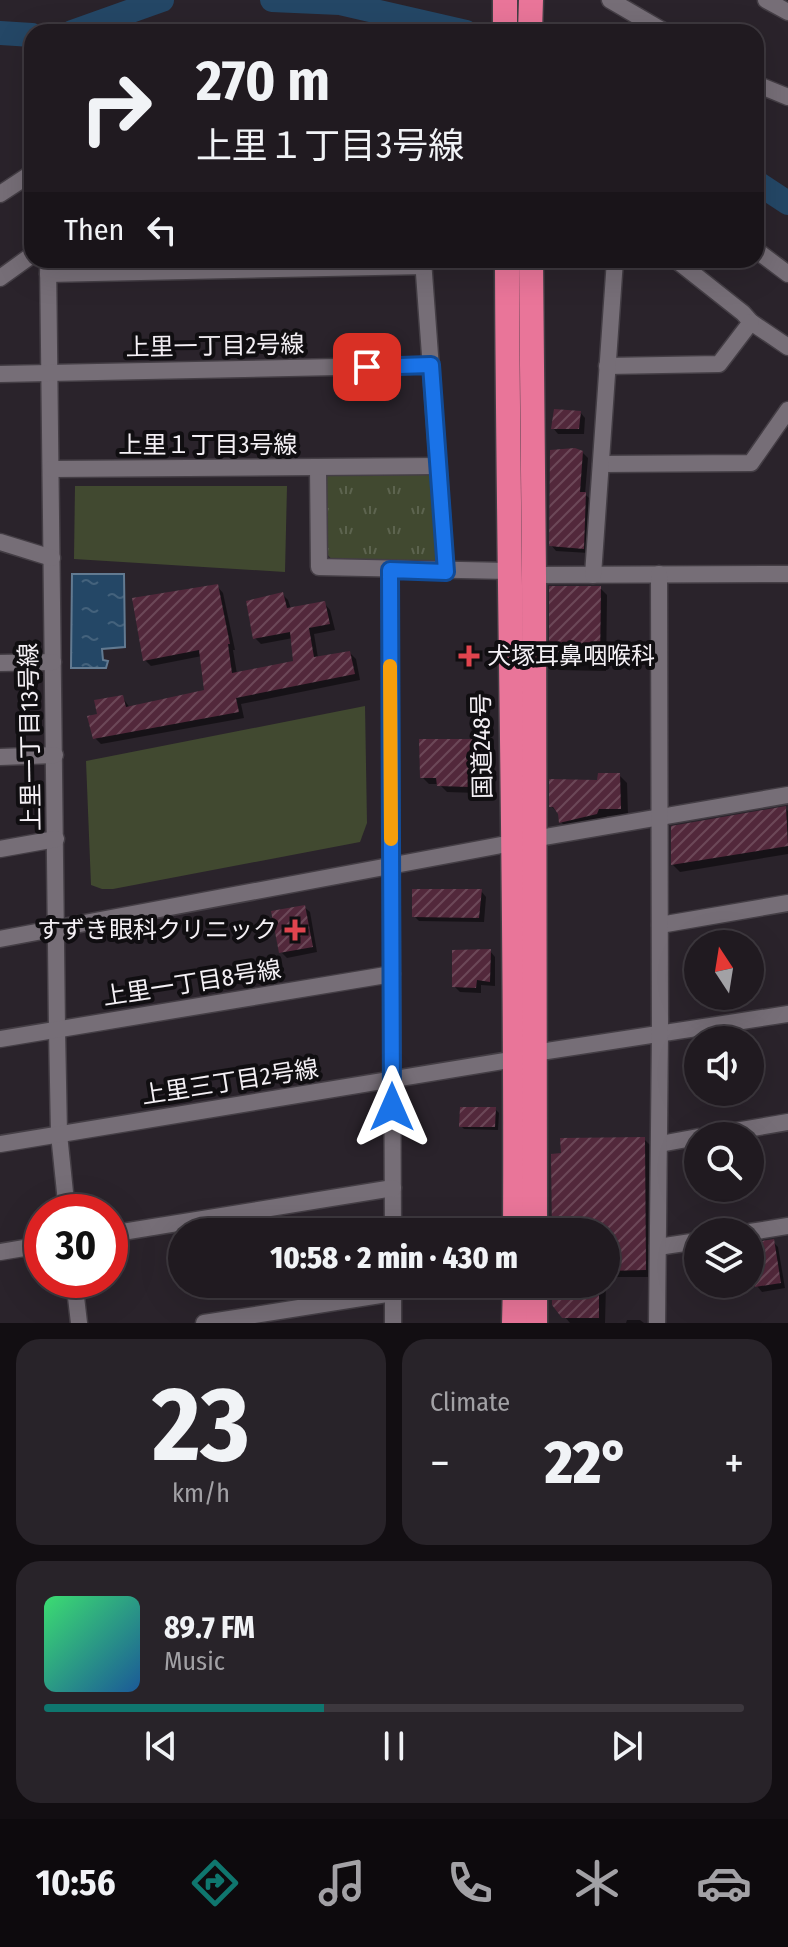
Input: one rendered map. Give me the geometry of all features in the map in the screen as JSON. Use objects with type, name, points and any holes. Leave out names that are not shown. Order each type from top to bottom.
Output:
[{"type":"highway","points":[[505,0],[505,24]]},
{"type":"highway","points":[[530,24],[531,0]]},
{"type":"highway","name":"国道248号","points":[[507,268],[508,571],[522,841],[525,1056],[534,1218]]},
{"type":"highway","name":"国道248号","points":[[522,841],[534,575],[531,268]]},
{"type":"highway","name":"国道248号","points":[[516,1218],[525,1056]]},
{"type":"highway","points":[[514,1323],[515,1298]]},
{"type":"highway","points":[[535,1298],[535,1323]]},
{"type":"street","points":[[610,0],[651,24]]},
{"type":"street","points":[[766,0],[788,12]]},
{"type":"street","points":[[764,87],[788,97]]},
{"type":"street","points":[[0,194],[24,178]]},
{"type":"street","points":[[764,256],[788,274]]},
{"type":"street","points":[[0,278],[24,261]]},
{"type":"street","name":"上里一丁目13号線","points":[[48,268],[57,1030],[59,1134],[65,1194]]},
{"type":"street","points":[[424,268],[446,572]]},
{"type":"street","points":[[593,575],[614,268]]},
{"type":"street","points":[[686,268],[751,322],[788,347]]},
{"type":"street","points":[[607,366],[719,364],[751,322]]},
{"type":"street","name":"上里一丁目2号線","points":[[0,374],[431,365]]},
{"type":"street","points":[[601,464],[751,463],[788,410]]},
{"type":"street","points":[[318,468],[438,466]]},
{"type":"street","name":"上里１丁目3号線","points":[[51,469],[318,468],[319,567],[508,571]]},
{"type":"street","points":[[0,542],[52,558]]},
{"type":"street","points":[[390,570],[393,1218]]},
{"type":"street","points":[[657,1323],[660,1144],[659,574]]},
{"type":"street","points":[[534,575],[788,574]]},
{"type":"street","points":[[0,663],[53,662]]},
{"type":"street","points":[[0,757],[55,755]]},
{"type":"street","points":[[0,939],[658,816],[788,795]]},
{"type":"street","points":[[0,849],[56,839]]},
{"type":"street","points":[[660,925],[788,903]]},
{"type":"street","name":"上里一丁目8号線","points":[[0,1039],[392,974]]},
{"type":"street","name":"上里三丁目2号線","points":[[0,1144],[788,1014]]},
{"type":"street","points":[[764,1126],[788,1122]]},
{"type":"street","points":[[660,1144],[684,1140]]},
{"type":"street","points":[[128,1231],[393,1188]]},
{"type":"street","points":[[764,1230],[788,1226]]},
{"type":"street","points":[[658,1247],[684,1243]]},
{"type":"street","points":[[0,1252],[24,1248]]},
{"type":"street","points":[[76,1298],[79,1323]]},
{"type":"street","points":[[204,1323],[339,1298]]},
{"type":"street","points":[[393,1298],[393,1323]]},
{"type":"green space","points":[[432,473],[438,561],[435,565],[333,561],[327,554],[326,474]]},
{"type":"green space","points":[[75,486],[287,486],[285,572],[74,559]]},
{"type":"green space","points":[[365,706],[367,823],[360,842],[113,889],[91,885],[86,761]]},
{"type":"water","points":[[72,574],[124,574],[125,647],[102,649],[103,660],[108,661],[106,668],[71,668]]},
{"type":"building","points":[[554,409],[581,411],[579,429],[551,429]]},
{"type":"building","points":[[575,448],[583,451],[580,492],[586,492],[584,549],[549,546],[550,450]]},
{"type":"building","points":[[218,584],[230,644],[232,673],[293,661],[290,632],[253,639],[246,601],[283,592],[287,608],[325,601],[330,624],[309,628],[314,657],[350,651],[355,674],[236,698],[239,712],[93,739],[87,716],[97,714],[94,700],[123,695],[126,707],[204,690],[199,650],[143,661],[132,598]]},
{"type":"building","points":[[549,586],[601,586],[600,665],[549,664]]},
{"type":"building","points":[[419,739],[485,739],[486,780],[471,779],[470,787],[437,786],[436,778],[420,778]]},
{"type":"building","points":[[598,773],[620,773],[621,809],[599,809],[597,814],[559,823],[558,814],[553,807],[549,807],[549,779],[597,780]]},
{"type":"building","points":[[786,806],[788,846],[671,865],[671,826]]},
{"type":"building","points":[[412,889],[482,889],[479,918],[412,917]]},
{"type":"building","points":[[305,905],[313,947],[279,953],[271,911]]},
{"type":"building","points":[[491,949],[490,982],[477,980],[476,988],[452,987],[452,950]]},
{"type":"building","points":[[460,1107],[496,1107],[495,1127],[459,1127]]},
{"type":"building","points":[[645,1137],[646,1270],[620,1271],[620,1218],[552,1218],[551,1154],[561,1153],[560,1138]]},
{"type":"building","points":[[774,1239],[781,1283],[764,1286],[764,1241]]},
{"type":"building","points":[[552,1298],[599,1298],[599,1318],[562,1318],[552,1305]]},
{"type":"waterway","points":[[94,24],[162,0]]},
{"type":"waterway","points":[[272,0],[340,3],[431,24]]},
{"type":"waterway","points":[[0,33],[24,34]]},
{"type":"waterway","points":[[764,187],[788,203]]},
{"type":"slow traffic","points":[[390,666],[391,839]]},
{"type":"place","name":"犬塚耳鼻咽喉科","points":[[469,656]]},
{"type":"place","name":"すずき眼科クリニック","points":[[295,930]]},
{"type":"route","points":[[367,367],[431,365],[446,572],[390,570],[392,1107]]}]
